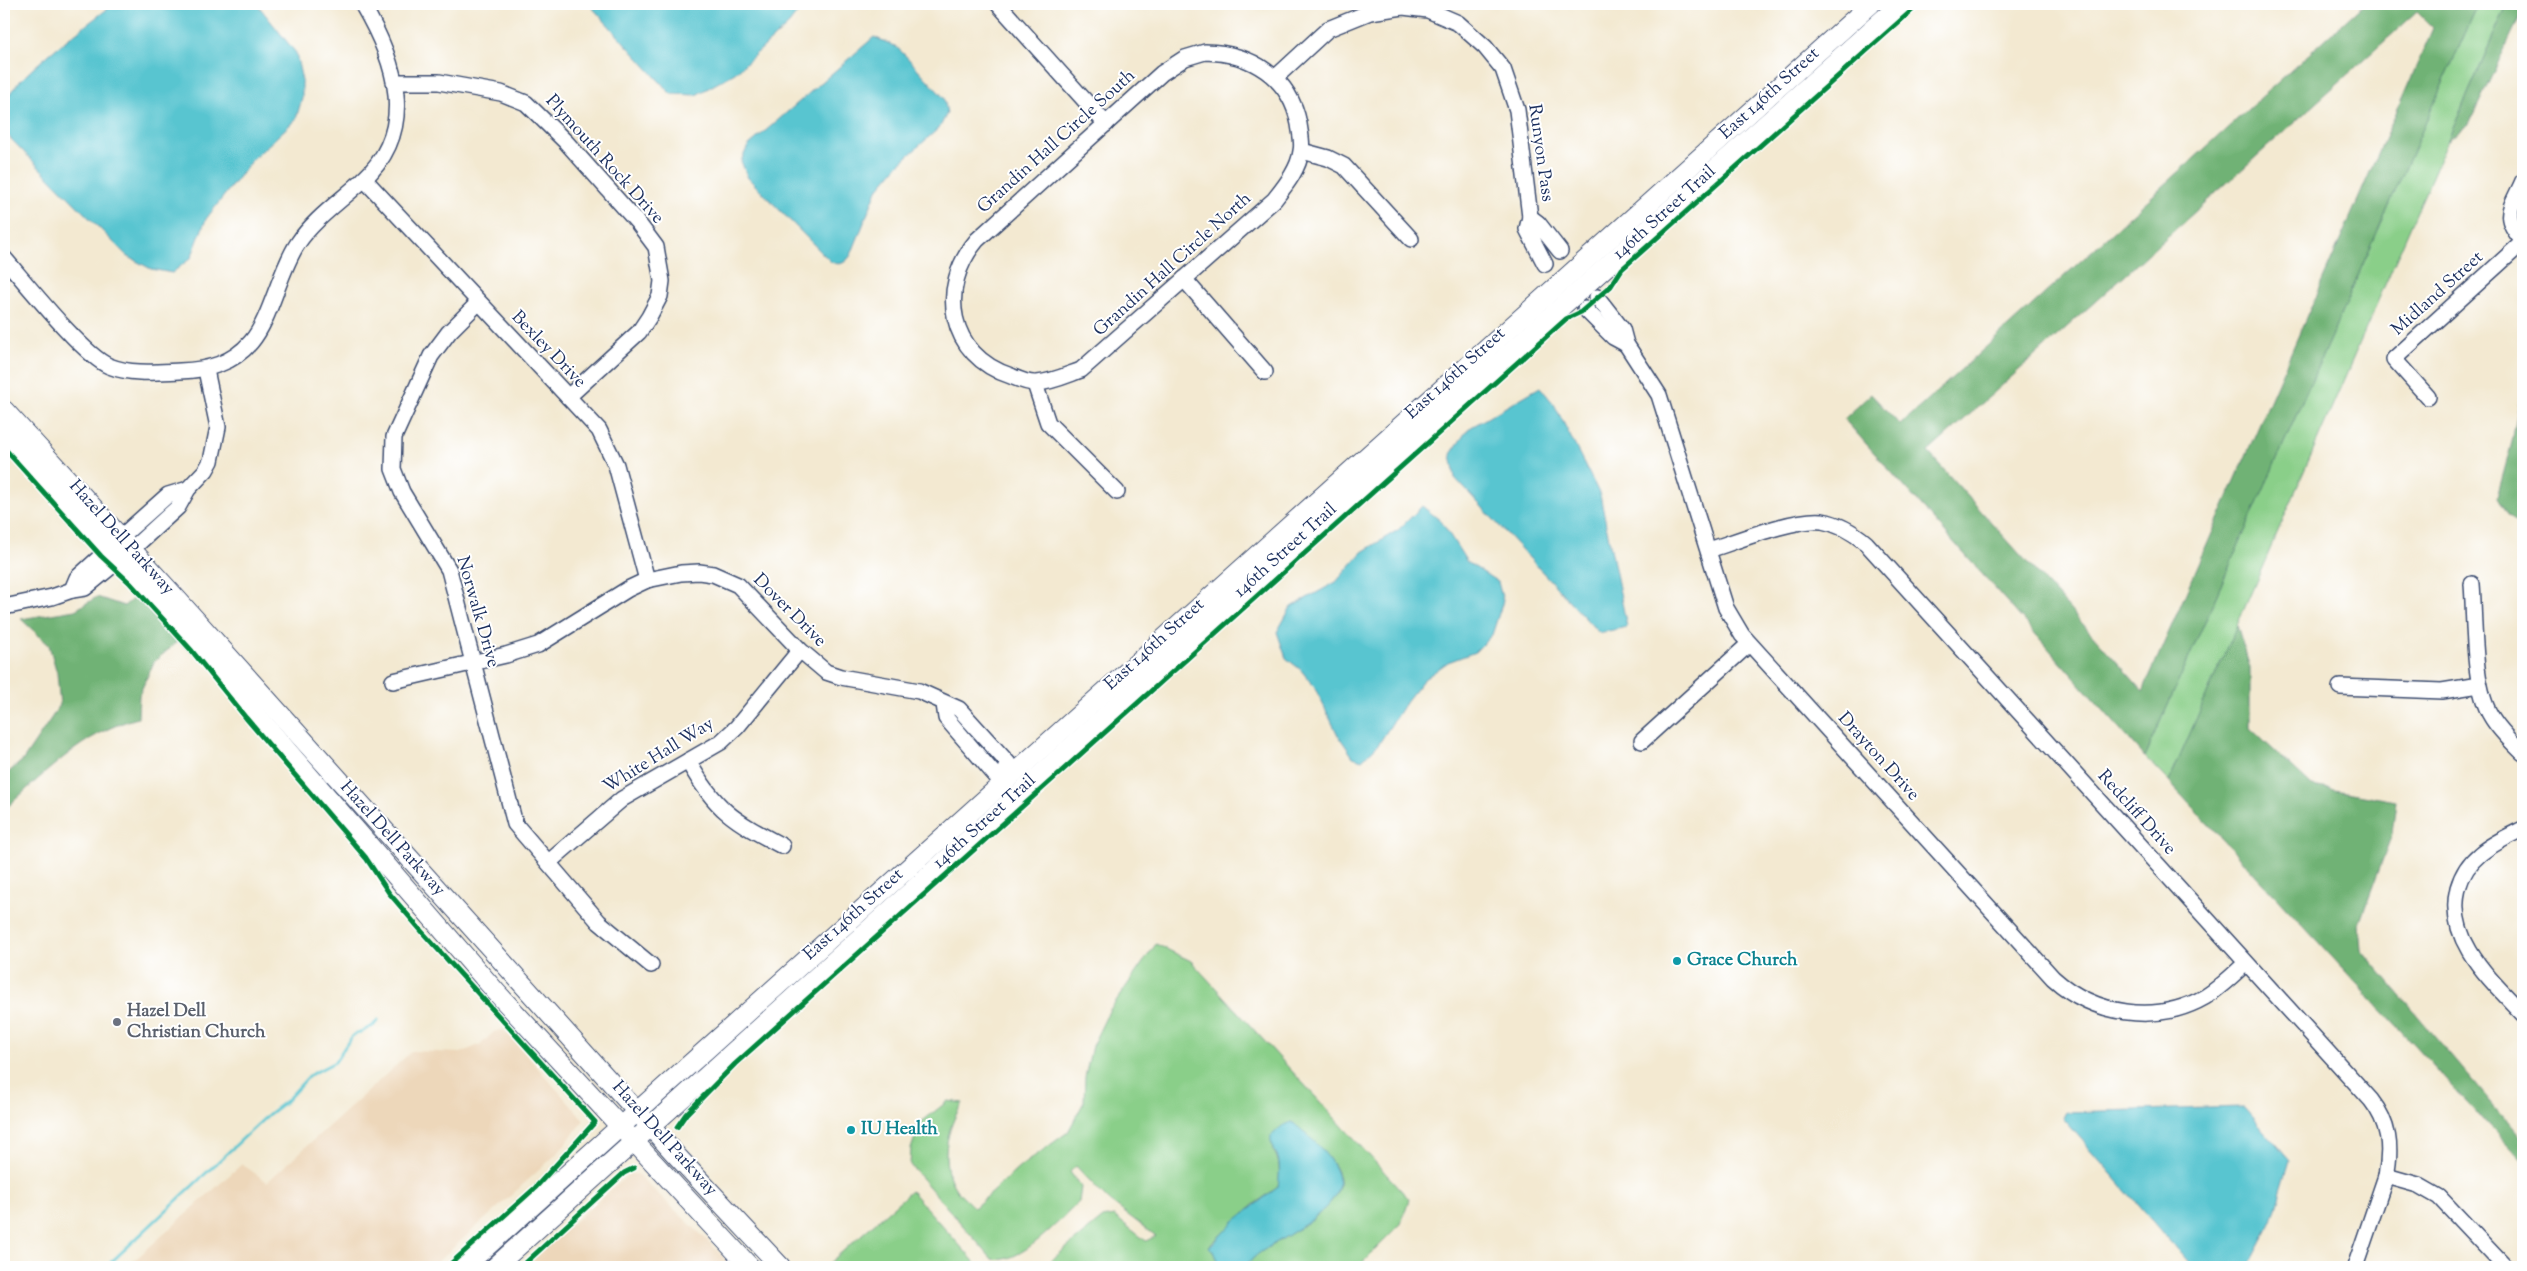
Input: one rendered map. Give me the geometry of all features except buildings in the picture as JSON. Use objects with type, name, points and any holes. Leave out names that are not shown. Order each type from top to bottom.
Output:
[{"type":"main road","name":"East 146th Street","points":[[464,1267],[1006,774],[1871,4]]},
{"type":"main road","name":"East 146th Street","points":[[495,1267],[1022,791],[1900,4]]},
{"type":"main road","name":"Hazel Dell Parkway","points":[[4,410],[120,549],[201,651],[497,993],[750,1267]]},
{"type":"main road","name":"Hazel Dell Parkway","points":[[4,433],[120,549],[781,1267]]},
{"type":"street","points":[[4,258],[84,346],[108,366],[136,372],[206,370],[220,366],[238,355],[252,342],[288,259],[298,241],[376,168],[391,138],[398,101],[396,82],[391,64],[362,4]]},
{"type":"street","points":[[998,4],[1106,124]]},
{"type":"street","name":"Runyon Pass","points":[[1276,77],[1328,29],[1370,12],[1403,7],[1428,10],[1458,23],[1485,47],[1503,69],[1517,110],[1530,217],[1527,229],[1545,264]]},
{"type":"street","name":"Grandin Hall Circle South","points":[[1035,384],[1002,374],[984,363],[969,349],[961,333],[953,304],[957,270],[964,255],[977,240],[1162,73],[1195,55],[1218,52],[1241,56],[1262,66],[1276,77]]},
{"type":"street","name":"Grandin Hall Circle North","points":[[1035,384],[1081,370],[1274,200],[1292,176],[1302,150],[1297,114],[1292,100],[1276,77]]},
{"type":"street","name":"Plymouth Rock Drive","points":[[396,82],[439,82],[501,93],[526,103],[566,142],[631,215],[656,248],[662,281],[660,296],[650,317],[639,332],[568,397]]},
{"type":"street","points":[[1302,150],[1344,166],[1411,239]]},
{"type":"street","name":"Bexley Drive","points":[[364,179],[598,430],[611,450],[646,580]]},
{"type":"street","points":[[2523,181],[2508,217],[2512,228],[2523,241]]},
{"type":"street","name":"Runyon Pass","points":[[1530,217],[1538,223],[1560,251]]},
{"type":"street","name":"Midland Street","points":[[2428,397],[2394,359],[2523,241]]},
{"type":"street","points":[[1184,279],[1265,372]]},
{"type":"street","name":"Drayton Drive","points":[[1597,297],[1622,329],[1626,344],[1659,395],[1726,608],[1749,644],[2053,978],[2065,988],[2086,1000],[2112,1010],[2132,1013],[2158,1013],[2181,1007],[2204,997],[2246,963]]},
{"type":"street","name":"Norwalk Drive","points":[[478,303],[449,332],[431,356],[399,422],[394,437],[393,469],[402,492],[449,570],[512,818],[599,922],[651,966]]},
{"type":"street","name":"Drayton Drive","points":[[1585,309],[1613,337],[1626,344]]},
{"type":"street","points":[[4,607],[52,597],[72,590],[77,578],[120,549],[168,496],[188,489],[206,470],[218,438],[218,427],[206,370]]},
{"type":"street","points":[[1035,384],[1048,423],[1117,492]]},
{"type":"street","name":"Redcliff Drive","points":[[1709,550],[1806,522],[1820,521],[1836,525],[1858,536],[2378,1109],[2389,1138],[2386,1176],[2355,1267]]},
{"type":"street","name":"Dover Drive","points":[[393,681],[538,645],[628,589],[646,580],[681,573],[699,572],[726,579],[748,593],[800,650],[826,672],[841,677],[919,691],[944,704],[946,718],[995,775],[1006,774],[1022,791]]},
{"type":"street","points":[[2472,584],[2479,685],[2490,716],[2523,754]]},
{"type":"street","points":[[1642,741],[1749,644]]},
{"type":"street","name":"White Hall Way","points":[[549,862],[622,799],[721,742],[737,727],[800,650]]},
{"type":"street","points":[[2340,687],[2442,691],[2479,685]]},
{"type":"street","points":[[688,761],[710,797],[725,813],[782,846]]},
{"type":"street","points":[[2523,829],[2492,845],[2468,866],[2458,888],[2456,914],[2463,941],[2487,976],[2523,1014]]},
{"type":"street","points":[[2386,1176],[2418,1186],[2439,1197],[2505,1267]]},
{"type":"shaded area","points":[[503,1029],[584,1120],[559,1152],[432,1267],[127,1267],[242,1164],[267,1182],[412,1051],[461,1053],[481,1044],[494,1032]]},
{"type":"shaded area","points":[[629,1174],[637,1174],[711,1244],[732,1267],[523,1267]]},
{"type":"green space","points":[[2364,4],[2478,4],[2145,757],[1844,419],[1871,394],[1900,425]],"holes":[[[2417,12],[2433,28],[2143,691],[1928,452]]]},
{"type":"green space","points":[[2478,4],[2507,4],[2169,782],[2145,757]]},
{"type":"green space","points":[[2507,4],[2523,4],[2523,10],[2469,124],[2448,140]]},
{"type":"green space","points":[[2523,383],[2523,529],[2508,516],[2497,497],[2512,442]]},
{"type":"green space","points":[[97,597],[124,606],[135,597],[178,641],[154,662],[139,695],[138,718],[118,724],[82,744],[50,769],[4,810],[4,776],[23,760],[60,705],[57,673],[49,645],[21,619],[75,610]]},
{"type":"green space","points":[[2237,625],[2250,668],[2250,728],[2312,786],[2396,801],[2392,834],[2359,924],[2361,949],[2523,1140],[2523,1162],[2169,782]]},
{"type":"green space","points":[[1156,944],[1191,961],[1409,1199],[1401,1224],[1358,1267],[1243,1267],[1258,1254],[1294,1232],[1321,1212],[1332,1201],[1338,1190],[1339,1178],[1334,1165],[1305,1132],[1272,1149],[1278,1162],[1278,1187],[1253,1205],[1209,1248],[1215,1253],[1218,1262],[1229,1267],[1175,1267],[1166,1265],[1162,1267],[1043,1267],[1103,1218],[1114,1216],[1146,1241],[1156,1236],[1108,1200],[1076,1166],[1070,1172],[1081,1187],[1079,1202],[1027,1249],[1015,1256],[992,1259],[910,1165],[911,1149],[920,1123],[948,1101],[963,1103],[952,1124],[946,1146],[946,1158],[951,1180],[957,1191],[974,1208],[1021,1166],[1068,1132],[1084,1102],[1085,1077],[1092,1046],[1109,1011]]},
{"type":"green space","points":[[911,1191],[979,1267],[825,1267]]},
{"type":"water","points":[[114,4],[257,4],[296,53],[302,81],[302,98],[296,119],[251,161],[206,219],[191,258],[172,273],[151,269],[127,256],[4,132],[3,113],[5,102],[23,78],[71,36]]},
{"type":"water","points":[[589,4],[804,4],[789,24],[735,73],[696,95],[671,94]]},
{"type":"water","points":[[874,37],[895,46],[905,55],[944,98],[947,113],[940,127],[899,164],[877,190],[851,255],[845,262],[838,264],[831,262],[748,178],[741,161],[748,146]]},
{"type":"water","points":[[1540,387],[1554,404],[1600,495],[1627,627],[1599,633],[1455,478],[1451,454],[1468,429]]},
{"type":"water","points":[[1422,506],[1441,521],[1467,562],[1498,582],[1503,601],[1492,635],[1475,652],[1448,662],[1423,680],[1405,703],[1378,745],[1362,760],[1353,757],[1338,735],[1315,688],[1301,670],[1286,658],[1277,632],[1291,607],[1336,582],[1362,552],[1398,530]]},
{"type":"water","points":[[2244,1107],[2290,1160],[2272,1221],[2248,1267],[2192,1267],[2063,1118],[2066,1112]]},
{"type":"water","points":[[1292,1122],[1319,1147],[1331,1162],[1338,1178],[1338,1189],[1332,1201],[1308,1222],[1258,1254],[1243,1267],[1229,1267],[1218,1262],[1215,1253],[1209,1248],[1233,1222],[1278,1187],[1279,1163],[1271,1144],[1271,1136],[1282,1126]]},
{"type":"waterway","points":[[106,1267],[269,1114],[286,1101],[310,1075],[335,1062],[352,1036],[373,1026],[378,1020]]},
{"type":"cycle path","name":"146th Street Trail","points":[[677,1127],[686,1114],[735,1064],[1566,319],[1581,312],[1611,286],[1622,269],[1919,4]]},
{"type":"cycle path","points":[[4,448],[101,556],[130,583],[192,651],[246,718],[366,858],[389,893],[424,934],[595,1122],[535,1188],[447,1267]]},
{"type":"cycle path","points":[[521,1267],[624,1173],[634,1168]]},
{"type":"place","name":"Grace Church","points":[[1677,961]]},
{"type":"place","name":"Hazel Dell Christian Church","points":[[117,1022]]},
{"type":"place","name":"IU Health","points":[[851,1130]]}]
